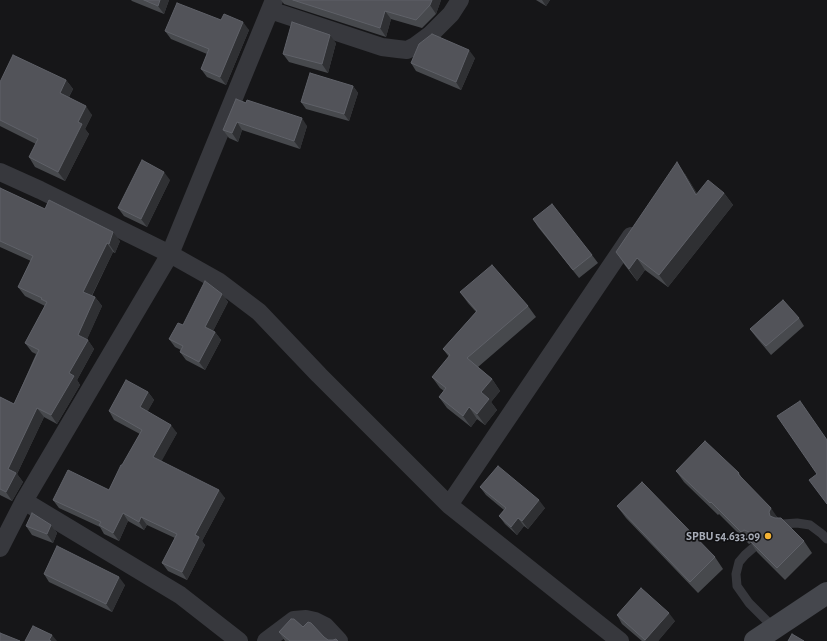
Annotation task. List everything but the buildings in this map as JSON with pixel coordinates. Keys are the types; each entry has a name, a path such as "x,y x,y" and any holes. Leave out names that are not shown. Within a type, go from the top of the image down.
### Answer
{"main road":[{"path":"755,641 827,593"}],"street":[{"path":"0,548 24,501 170,254 272,5 382,46 398,50 408,50 430,35 451,14 460,0"},
{"path":"0,172 170,254 218,281 259,312 319,375 449,505 620,641"},
{"path":"449,505 640,222"},
{"path":"24,501 180,595 239,641"},
{"path":"266,641 294,620 306,619 325,626 339,641"}],"lane":[{"path":"783,524 797,523 810,525 827,539"},
{"path":"753,548 739,562 736,574 737,586 749,602 774,628"}],"place":[{"name":"SPBU 54.633.09","path":"768,536"}]}
